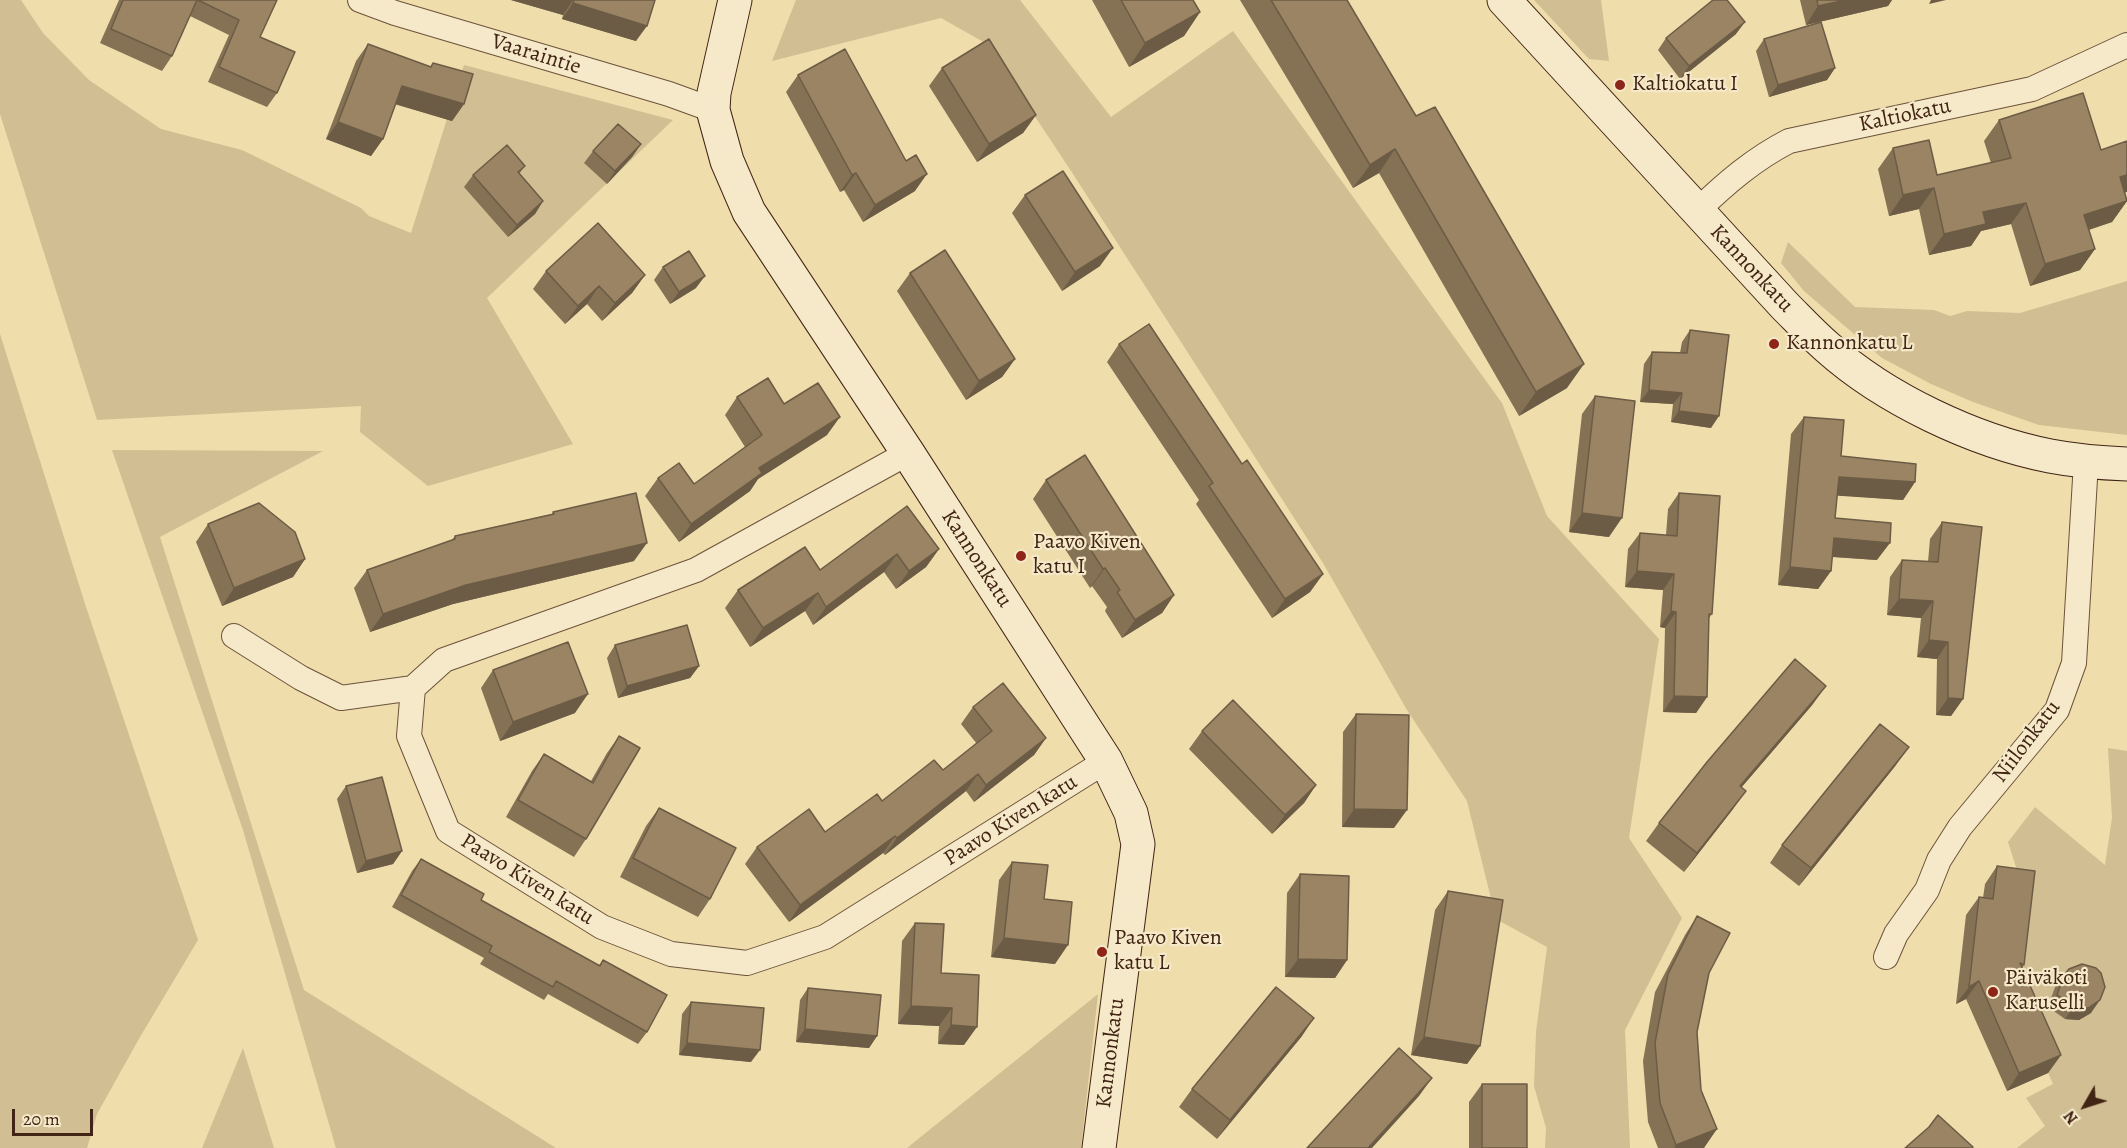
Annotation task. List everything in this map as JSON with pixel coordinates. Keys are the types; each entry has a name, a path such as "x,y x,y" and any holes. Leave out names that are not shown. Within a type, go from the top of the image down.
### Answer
{"street":[{"name":"Vaaraintie","path":"360,0 669,94 713,110"},
{"name":"Kannonkatu","path":"735,0 714,93 713,110 727,161 749,212 908,453 1106,761 1131,813 1138,844 1099,1148"},
{"name":"Kannonkatu","path":"1504,0 1785,306 1828,348 1879,385 1930,414 1987,439 2048,456 2086,462 2127,464"},
{"name":"Kaltiokatu","path":"1697,211 1728,181 1764,153 1789,141 2032,89 2127,45"},
{"path":"234,636 301,678 341,698 413,688 444,660 696,570 908,453"},
{"name":"Niilonkatu","path":"1886,957 1896,934 1927,890 1939,860 1960,827 2057,710 2074,663 2086,462"},
{"name":"Paavo Kiven katu","path":"413,688 409,736 448,831 602,927 671,954 747,963 825,937 1106,761"}],"shaded area":[{"path":"0,0 21,0 43,33 89,80 161,129 242,150 361,208 369,216 411,233 464,65 673,120 487,298 573,444 428,486 360,432 361,406 97,420 0,114"},
{"path":"796,0 1020,0 1111,117 1233,31 1502,403 1547,516 1659,639 1629,838 1682,918 1625,1030 1630,1148 1545,1148 1546,1128 1534,1086 1536,1032 1547,947 1496,919 1467,801 1407,710 1323,563 987,44 941,18 772,61"},
{"path":"1534,0 1601,0 1609,61 1589,59"},
{"path":"1788,242 1855,307 1934,310 1950,316 1967,311 2020,313 2127,281 2127,435 2039,425 1973,402 1931,384 1882,358 1804,291 1781,263"},
{"path":"0,334 86,607 198,940 97,1114 87,1148 0,1148"},
{"path":"112,450 323,451 160,537 304,990 556,1148 336,1148 243,830"},
{"path":"2108,748 2127,751 2127,1148 2017,1148 2045,1126 2026,1098 2053,1084 2011,988 2023,889 2008,842 2035,807 2105,865 2112,818"},
{"path":"1098,994 1081,1148 907,1148"},
{"path":"243,1048 274,1148 202,1148"}],"building":[{"path":"123,0 197,0 172,56 111,29"},
{"path":"198,0 277,0 260,37 295,52 277,93 219,67 239,20"},
{"path":"574,0 655,0 647,26 573,3"},
{"path":"1121,0 1193,0 1200,12 1145,43"},
{"path":"1271,0 1347,0 1416,116 1435,107 1584,364 1536,392 1395,149 1370,165"},
{"path":"1713,0 1727,0 1745,22 1689,66 1666,38"},
{"path":"1817,0 1846,0 1818,6"},
{"path":"1821,22 1835,68 1778,85 1764,39"},
{"path":"989,39 1036,115 989,144 942,68"},
{"path":"368,44 431,67 433,63 473,74 464,104 402,86 383,139 338,122"},
{"path":"845,49 906,161 916,155 927,174 875,205 856,173 852,175 798,75"},
{"path":"2083,93 2101,150 2127,141 2127,175 2120,177 2127,201 2084,215 2095,249 2045,264 2026,203 1983,212 1986,224 1944,234 1934,188 1903,195 1893,148 1929,140 1937,175 2011,158 1999,120"},
{"path":"618,124 641,144 615,171 593,151"},
{"path":"507,145 525,166 518,172 543,201 517,225 473,175"},
{"path":"1063,171 1113,248 1075,272 1025,195"},
{"path":"598,223 645,275 615,303 599,286 578,306 546,271"},
{"path":"945,250 1015,359 979,381 910,273"},
{"path":"689,251 705,276 679,292 663,267"},
{"path":"1149,324 1242,464 1247,460 1323,574 1285,599 1209,486 1213,483 1119,344"},
{"path":"1690,330 1729,335 1719,416 1679,411 1682,393 1649,390 1652,352 1687,353"},
{"path":"768,378 784,404 818,383 840,417 759,468 762,473 691,524 658,478 679,463 694,484 762,435 737,397"},
{"path":"1595,396 1635,401 1622,518 1582,513"},
{"path":"1804,417 1844,420 1841,456 1916,464 1915,482 1839,477 1835,518 1891,523 1890,543 1834,538 1831,571 1790,567"},
{"path":"1085,455 1174,595 1135,620 1117,592 1120,590 1105,568 1103,569 1046,480"},
{"path":"636,493 647,543 466,585 383,614 367,570 455,539 455,536"},
{"path":"1679,493 1720,496 1712,614 1709,614 1707,697 1674,696 1676,612 1671,611 1674,574 1637,571 1640,533 1677,536"},
{"path":"259,503 295,532 305,559 234,588 208,524"},
{"path":"907,506 939,549 909,571 897,554 826,607 818,593 763,628 738,590 805,547 820,570"},
{"path":"1942,522 1982,527 1963,699 1948,698 1948,642 1929,640 1933,601 1899,599 1902,560 1938,562"},
{"path":"687,625 699,666 627,686 615,645"},
{"path":"568,642 588,694 513,722 493,670"},
{"path":"1795,659 1826,686 1740,786 1746,791 1697,853 1659,823 1707,762"},
{"path":"1003,683 1046,738 986,785 978,774 897,838 895,836 800,905 757,847 809,809 825,832 877,794 882,801 934,760 943,770 992,731 973,707"},
{"path":"1233,700 1316,785 1285,815 1202,731"},
{"path":"1356,714 1409,715 1407,810 1354,809"},
{"path":"1880,724 1909,747 1811,868 1782,845"},
{"path":"619,736 640,748 586,839 518,800 544,754 593,783"},
{"path":"382,777 402,851 366,861 346,786"},
{"path":"659,808 736,848 710,899 633,858"},
{"path":"421,859 484,894 481,900 600,966 603,960 667,995 647,1032 556,981 553,987 489,952 492,946 401,895"},
{"path":"1012,862 1048,865 1044,899 1072,902 1068,945 1004,938"},
{"name":"Päiväkoti Karuselli","path":"1997,866 2035,871 2024,965 2020,963 2061,1055 2019,1073 1979,981 1969,987 1979,897 1993,899"},
{"path":"1300,874 1349,876 1347,960 1298,959"},
{"path":"1448,891 1503,900 1480,1046 1424,1037"},
{"path":"1697,916 1730,933 1709,973 1697,1032 1701,1090 1717,1129 1676,1145 1660,1103 1655,1043 1668,974"},
{"path":"915,923 944,924 941,973 979,975 977,1027 951,1025 952,1008 911,1006"},
{"path":"2082,964 2096,968 2101,973 2105,987 2100,1000 2088,1008 2074,1006 2057,995 2064,975 2069,969"},
{"path":"1276,987 1314,1018 1230,1120 1192,1089"},
{"path":"808,988 881,995 877,1036 805,1029"},
{"path":"691,1002 764,1008 760,1050 687,1043"},
{"path":"1399,1048 1432,1078 1368,1148 1307,1148"},
{"path":"1482,1084 1527,1084 1527,1148 1482,1148"},
{"path":"1938,1115 1973,1147 1905,1148 1929,1127"}],"place":[{"name":"Kaltiokatu I","path":"1620,85"},
{"name":"Kannonkatu L","path":"1774,344"},
{"name":"Paavo Kiven katu I","path":"1021,556"},
{"name":"Paavo Kiven katu L","path":"1102,952"},
{"name":"Päiväkoti Karuselli","path":"1993,992"}]}
